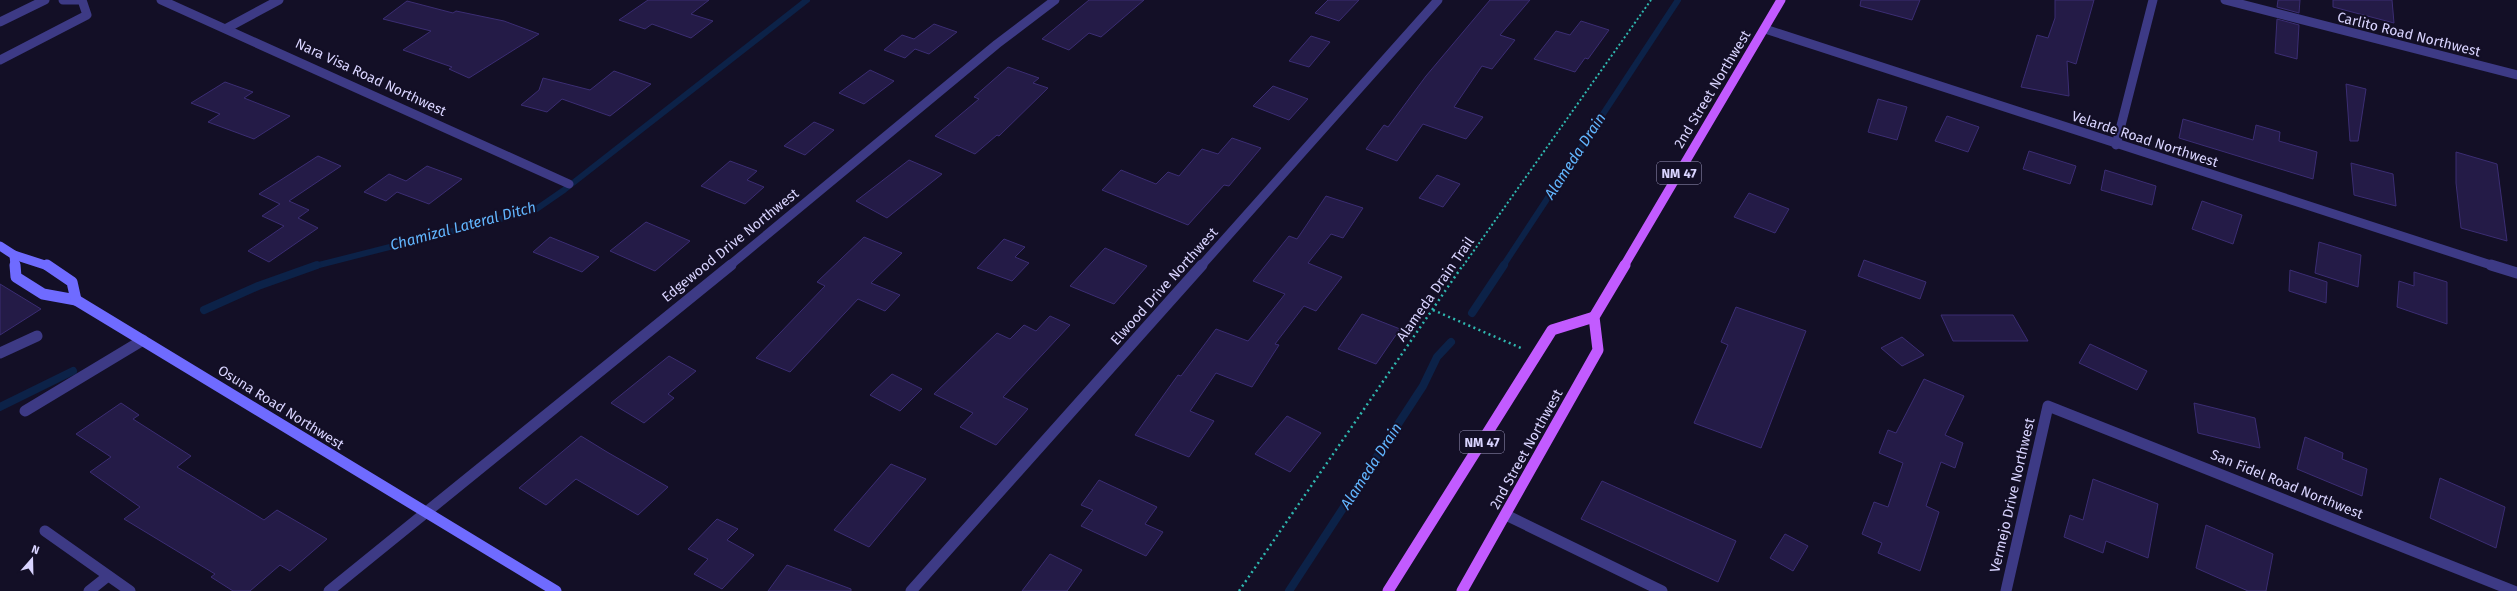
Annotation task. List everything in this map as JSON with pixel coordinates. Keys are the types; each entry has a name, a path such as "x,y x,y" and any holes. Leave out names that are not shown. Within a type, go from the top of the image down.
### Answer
{"main road":[{"name":"2nd Street Northwest","path":"1462,591 1598,350 1594,317 1765,29 1780,0"},
{"path":"0,246 14,255 46,264 72,282 76,300 43,294 16,277 14,255"},
{"name":"Osuna Road Northwest","path":"76,300 423,512 556,591"},
{"name":"NM 47","path":"1388,591 1552,330 1594,317"}],"street":[{"path":"0,22 45,0"},
{"path":"0,60 87,15 83,0 63,0"},
{"name":"Nara Visa Road Northwest","path":"161,0 227,28 569,184"},
{"path":"227,28 278,0"},
{"name":"Edgewood Drive Northwest","path":"329,591 423,512 874,148 997,44 1055,0"},
{"name":"Elwood Drive Northwest","path":"911,591 1438,0"},
{"path":"2116,145 2153,0"},
{"name":"Carlito Road Northwest","path":"2225,0 2517,75"},
{"name":"Velarde Road Northwest","path":"1765,29 2116,145 2517,273"},
{"path":"0,353 37,336"},
{"path":"25,411 143,340"},
{"name":"Vermejo Drive Northwest","path":"2006,591 2048,406"},
{"name":"San Fidel Road Northwest","path":"2048,406 2514,591"},
{"path":"1506,515 1662,591"},
{"path":"45,531 130,591"},
{"path":"88,591 108,576"}],"path":[{"name":"Alameda Drain Trail","path":"1238,591 1651,0"},
{"path":"1433,310 1537,354"}],"building":[{"path":"648,0 709,0 691,14 713,21 691,38 652,24 645,29 619,20"},
{"path":"1089,0 1144,0 1101,37 1089,33 1069,50 1042,39"},
{"path":"1328,0 1359,0 1339,21 1315,13"},
{"path":"1490,0 1530,0 1500,35 1515,40 1492,69 1482,66 1454,107 1483,117 1466,139 1423,124 1397,161 1366,149 1384,125 1388,127 1426,76"},
{"path":"1861,0 1920,0 1912,20 1860,6"},
{"path":"2055,0 2094,0 2076,64 2067,61 2069,96 2021,87 2037,35 2048,38 2055,18"},
{"path":"2278,0 2300,0 2299,13 2277,7"},
{"path":"2333,0 2392,0 2394,23 2333,7"},
{"path":"407,1 453,13 456,11 504,21 539,34 469,78 449,69 452,67 403,50 431,31 383,19"},
{"path":"2277,19 2299,25 2297,59 2275,53"},
{"path":"1581,21 1609,30 1588,59 1585,58 1575,72 1534,59 1556,31 1570,35"},
{"path":"934,24 957,32 929,54 915,49 905,58 884,50 902,35 914,39"},
{"path":"1311,36 1330,42 1309,67 1289,61"},
{"path":"1008,67 1039,78 1033,83 1048,88 999,136 997,135 975,154 935,136 979,99 974,97"},
{"path":"870,70 894,81 864,104 839,93"},
{"path":"614,71 651,84 610,116 562,99 547,112 521,105 539,90 543,78 590,90"},
{"path":"225,82 253,92 244,98 290,116 254,139 208,122 220,114 191,103"},
{"path":"2346,84 2366,89 2358,141 2350,141"},
{"path":"1273,86 1308,99 1289,120 1253,106"},
{"path":"1878,99 1907,107 1897,140 1868,132"},
{"path":"1947,116 1979,127 1968,152 1935,141"},
{"path":"2183,119 2253,140 2256,125 2280,132 2279,141 2317,152 2313,179 2179,138"},
{"path":"814,122 834,130 805,155 784,146"},
{"path":"1232,138 1261,148 1229,186 1224,185 1188,225 1102,190 1121,170 1156,184 1168,172 1179,176 1202,149 1218,154"},
{"path":"2029,151 2076,166 2070,184 2023,169"},
{"path":"2456,152 2497,164 2507,241 2461,228 2456,183"},
{"path":"318,156 341,166 289,201 309,210 298,218 318,228 269,262 248,251 284,226 262,216 280,204 259,194"},
{"path":"909,160 942,174 887,218 856,201"},
{"path":"730,161 757,171 747,180 764,187 745,204 701,186"},
{"path":"2351,163 2393,174 2396,206 2354,195"},
{"path":"427,166 462,179 429,204 397,192 386,201 364,192 389,174 406,181"},
{"path":"2105,170 2156,186 2152,205 2101,190"},
{"path":"1437,175 1460,184 1443,207 1419,198"},
{"path":"1749,193 1789,209 1775,233 1734,217"},
{"path":"1326,196 1363,208 1343,238 1331,234 1308,263 1342,277 1316,311 1304,306 1275,344 1279,345 1252,387 1216,373 1190,411 1214,421 1189,457 1135,435 1178,375 1181,376 1216,329 1248,341 1253,335 1285,294 1253,281 1289,236 1297,239"},
{"path":"2202,201 2242,215 2233,244 2192,229"},
{"path":"646,222 690,241 655,271 610,251"},
{"path":"550,237 599,257 582,272 533,252"},
{"path":"864,237 902,253 871,283 900,295 885,311 858,299 790,372 756,358 825,286 817,282"},
{"path":"1004,239 1025,247 1015,257 1029,263 1012,281 977,268"},
{"path":"2319,242 2361,255 2358,287 2315,273"},
{"path":"1105,248 1147,266 1114,304 1070,286"},
{"path":"1864,260 1926,282 1920,299 1858,276"},
{"path":"2290,270 2327,282 2326,303 2289,291"},
{"path":"2414,272 2447,282 2447,324 2397,307 2399,281 2414,286"},
{"path":"0,284 41,309 0,335"},
{"path":"1736,307 1806,331 1761,448 1694,423 1728,345 1721,342"},
{"path":"1362,314 1400,329 1376,364 1338,349"},
{"path":"1941,315 2013,315 2028,341 1953,341"},
{"path":"1050,316 1070,325 1003,397 1028,409 996,445 960,427 973,413 934,394 997,333 1010,339 1024,325 1036,331"},
{"path":"1902,337 1924,355 1902,366 1881,348"},
{"path":"2090,344 2147,371 2137,390 2079,363"},
{"path":"669,356 696,371 668,394 674,398 644,423 611,403"},
{"path":"892,374 922,389 900,411 870,395"},
{"path":"1924,379 1964,396 1945,435 1963,443 1955,468 1941,462 1926,506 1939,512 1920,571 1878,553 1882,543 1862,534 1874,502 1888,507 1903,463 1879,453 1888,430 1896,433"},
{"path":"121,403 139,415 133,419 191,456 177,467 264,520 277,510 327,539 290,571 280,565 250,591 233,591 211,577 215,574 124,519 140,507 90,472 111,457 76,434"},
{"path":"2194,403 2255,418 2260,448 2198,433"},
{"path":"1287,416 1321,433 1290,472 1255,454"},
{"path":"581,436 668,487 638,515 576,479 546,505 519,488"},
{"path":"2305,437 2343,453 2342,459 2367,469 2362,496 2297,469"},
{"path":"891,464 926,479 869,547 834,530"},
{"path":"2440,478 2505,507 2496,548 2430,518"},
{"path":"2093,479 2158,504 2148,558 2106,541 2103,553 2064,537 2070,515 2083,520"},
{"path":"1099,480 1157,507 1145,524 1163,532 1146,556 1081,526 1093,510 1081,505"},
{"path":"1602,481 1736,541 1718,582 1581,519"},
{"path":"717,519 738,529 727,540 754,555 722,589 694,574 708,559 688,549"},
{"path":"2206,525 2273,554 2266,591 2248,591 2196,568"},
{"path":"1785,534 1808,546 1793,571 1770,558"},
{"path":"1050,554 1082,570 1067,591 1022,591"},
{"path":"787,565 851,589 851,591 768,591"}],"waterway":[{"name":"Chamizal Lateral Ditch","path":"315,266 535,210 564,190 807,0"},
{"name":"Alameda Drain","path":"1503,266 1678,0"},
{"name":"Chamizal Lateral Ditch","path":"204,310 258,286 317,265"},
{"name":"Alameda Drain","path":"1472,313 1504,265"},
{"name":"Alameda Drain","path":"1289,591 1423,386 1437,357 1451,342"},
{"path":"0,407 73,371"}]}
